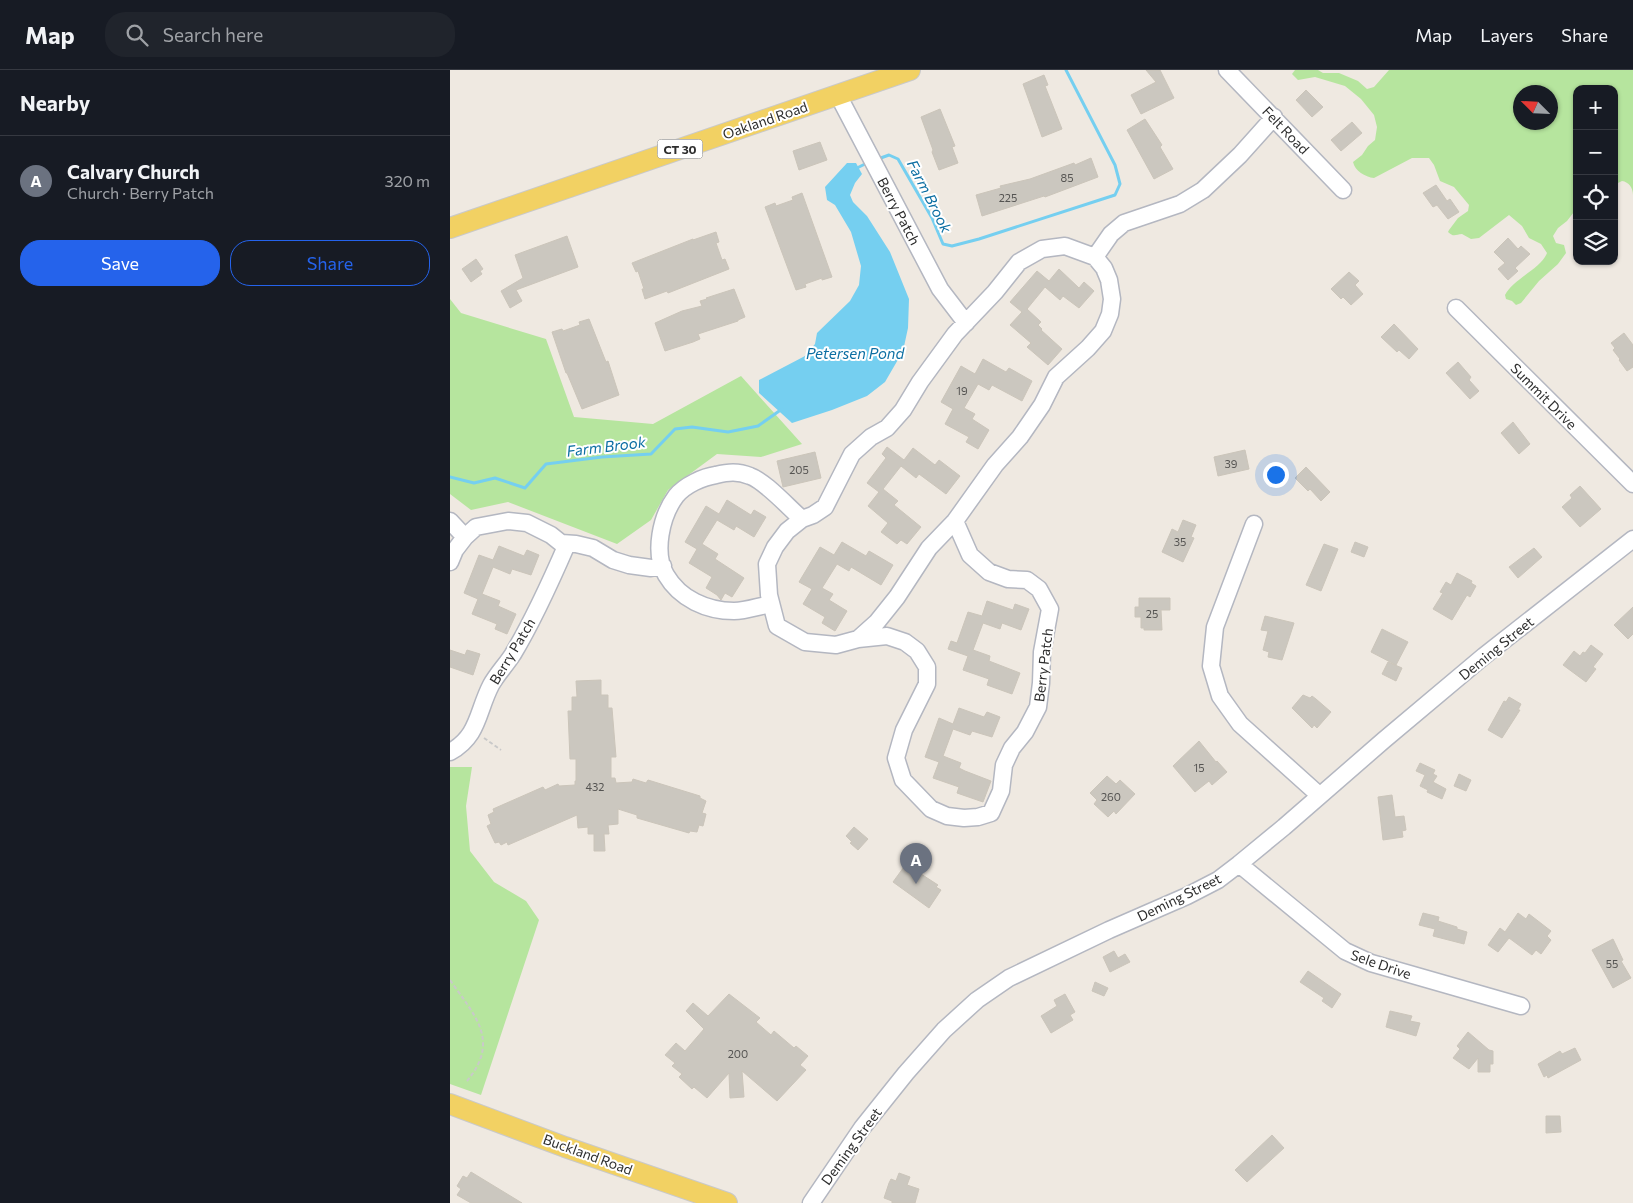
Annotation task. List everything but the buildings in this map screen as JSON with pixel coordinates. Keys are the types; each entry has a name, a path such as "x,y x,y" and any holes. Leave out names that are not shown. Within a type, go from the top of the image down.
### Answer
{"main road":[{"name":"Oakland Road","path":"450,228 910,70"},
{"name":"Buckland Road","path":"450,1104 565,1147 728,1203"}],"street":[{"name":"Felt Road","path":"1227,70 1343,190"},
{"name":"Berry Patch","path":"838,95 940,289 966,323"},
{"path":"1094,257 1111,234 1124,224 1180,204 1203,190 1240,155 1274,117"},
{"name":"Berry Patch","path":"858,639 877,622 897,597 929,548 955,521 994,465 1020,437 1042,405 1056,377 1088,348 1103,331 1110,314 1112,299 1109,280 1104,268 1094,257 1065,246 1042,250 1019,262 995,292 955,334 920,382 903,410 887,428 871,437 852,454 825,508 802,519 788,531 774,547 767,564 769,595 777,626 805,642 836,645 858,639 888,636 905,642 917,651 928,667 927,684 904,730 896,758 903,780 931,809 947,816 978,818 991,813 1001,791 1004,765 1012,748 1025,732 1038,707 1042,683 1042,652 1050,609 1040,589 1027,580 1008,579 988,572 970,555 955,521"},
{"name":"Summit Drive","path":"1456,308 1633,484"},
{"path":"771,604 735,612 715,609 691,601 676,589 665,574 660,555 661,532 667,513 677,495 693,483 708,476 737,472 752,476 802,519"},
{"path":"450,521 465,537"},
{"path":"450,562 455,550 476,527 508,521 528,523 551,535 561,543 593,548 613,560 629,565 651,568 663,566"},
{"path":"1254,524 1215,627 1212,666 1220,696 1240,724 1319,795"},
{"name":"Deming Street","path":"811,1203 862,1128 906,1073 944,1030 977,1000 1010,978 1218,880 1484,656 1633,539"},
{"name":"Berry Patch","path":"450,752 460,746 474,731 492,685 513,654 550,584 567,544"},
{"name":"Sele Drive","path":"1239,864 1345,951 1371,963 1521,1006"}],"path":[{"path":"474,731 501,750"},
{"path":"450,980 475,1014 482,1029 483,1048 479,1064 468,1081"}],"green space":[{"path":"1295,70 1318,70 1323,73 1339,73 1358,81 1367,89 1374,87 1389,70 1633,70 1633,192 1629,184 1622,181 1618,183 1618,85 1573,85 1573,213 1558,228 1553,236 1556,243 1564,245 1566,253 1521,303 1516,305 1506,299 1505,295 1509,289 1544,259 1547,253 1541,244 1529,238 1522,226 1509,215 1479,238 1471,239 1462,234 1450,234 1449,230 1458,218 1468,211 1469,205 1454,187 1440,181 1429,158 1412,158 1374,178 1361,173 1353,162 1375,140 1377,127 1374,115 1361,99 1345,86 1315,77 1298,80 1292,74"},
{"path":"450,299 461,313 546,339 574,417 653,424 741,376 802,444 761,457 717,454 668,490 651,520 617,544 508,502 471,510 450,494"},
{"path":"450,767 472,767 466,806 470,851 494,882 526,901 539,920 481,1095 450,1084"}],"water":[{"name":"Petersen Pond","path":"847,163 856,163 862,174 855,183 850,195 853,202 867,216 890,252 909,299 908,328 903,351 885,382 867,396 792,423 759,393 759,380 805,356 815,344 817,333 850,301 859,285 861,266 851,232 835,205 827,200 825,187"}],"waterway":[{"name":"Farm Brook","path":"878,159 889,155 898,159 932,218 943,244 952,246 1115,195 1120,184 1115,165 1066,70"},
{"name":"Farm Brook","path":"855,169 867,163"},
{"name":"Farm Brook","path":"450,477 474,483 495,478 525,488 546,464 602,457 651,454 675,429 692,427 728,432 758,426 782,409"}],"place":[{"name":"Calvary Church","path":"916,884"}]}
